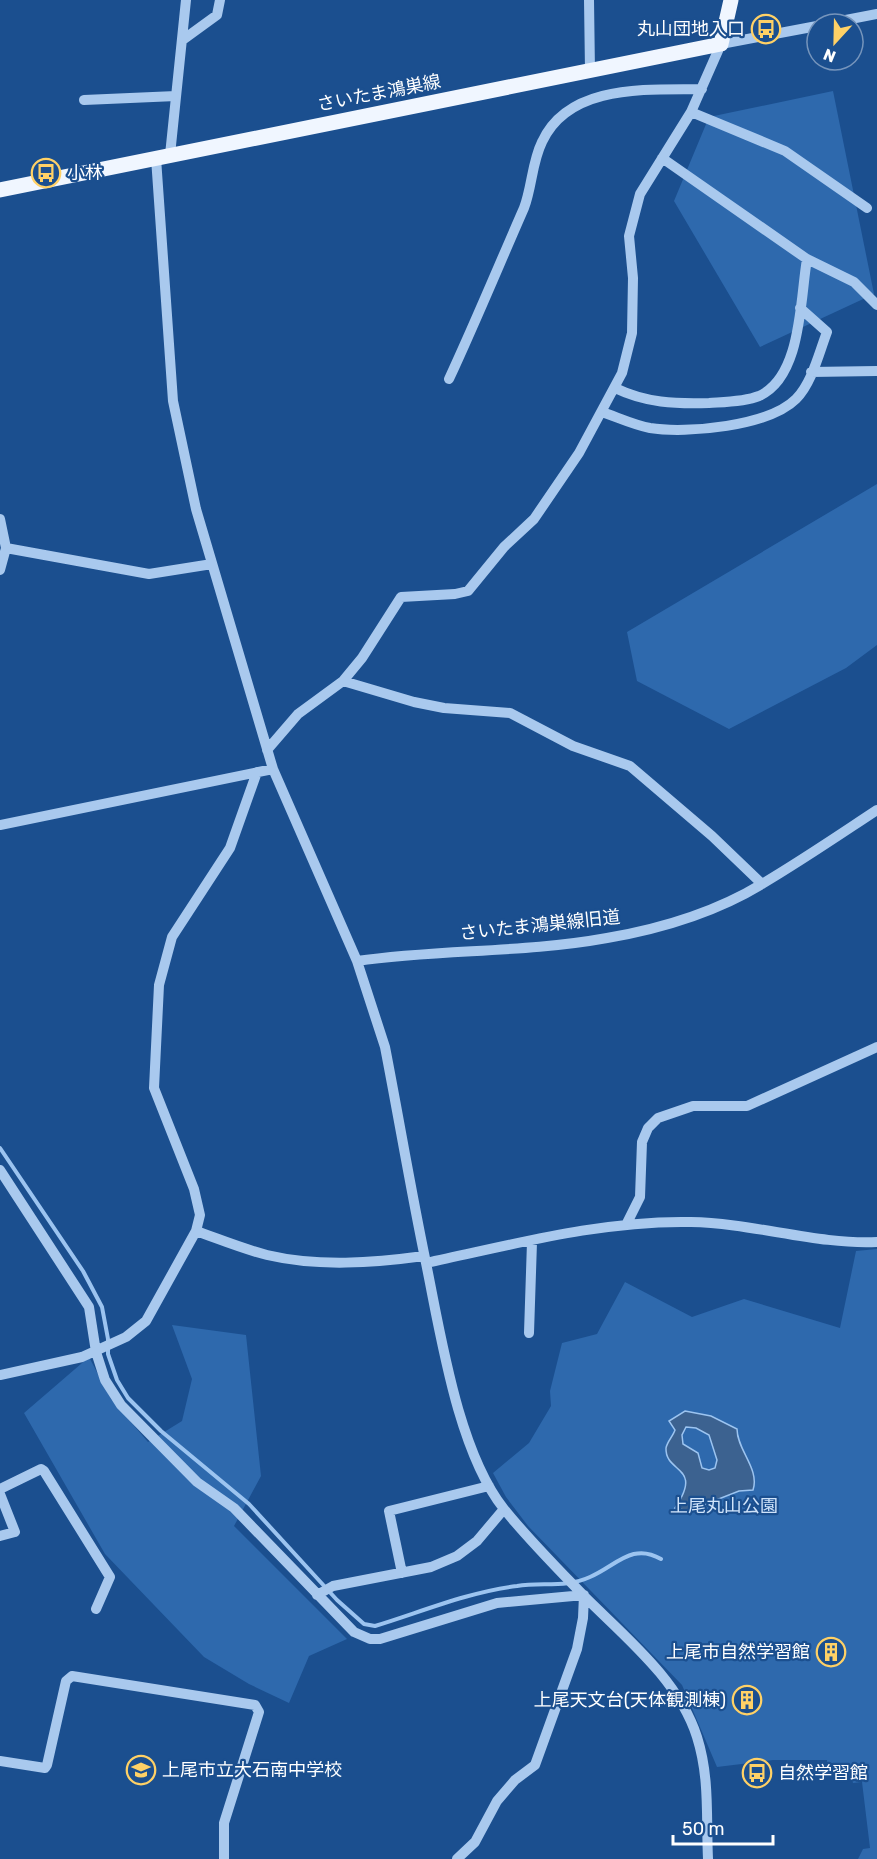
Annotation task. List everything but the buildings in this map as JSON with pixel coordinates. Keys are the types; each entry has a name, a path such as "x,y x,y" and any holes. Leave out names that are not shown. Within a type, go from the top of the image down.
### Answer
{"main road":[{"path":"721,44 731,0"},
{"name":"さいたま鴻巣線","path":"0,190 721,44"}],"street":[{"path":"186,0 184,39 176,96 163,157 177,425 196,509 273,769 357,961 385,1047 446,1362 469,1438 489,1486 504,1509 628,1639 668,1685 686,1714 697,1736 707,1778 708,1859"},
{"path":"184,39 217,15 220,0"},
{"path":"589,0 590,71"},
{"path":"267,750 298,714 343,681 362,658 401,597 455,594 468,591 477,583 504,547 534,519 579,453 622,373 632,333 633,278 629,236 640,195 691,112 721,44 805,28"},
{"path":"449,379 525,205 539,149 553,123 575,107 611,93 702,89"},
{"path":"84,100 176,96"},
{"path":"691,112 785,151 867,208"},
{"path":"662,158 807,259 854,282 877,305"},
{"path":"615,388 632,396 662,403 722,402 756,397 776,385 792,355 807,259"},
{"path":"602,412 656,428 747,423 781,410 796,399 811,372 827,332 800,308"},
{"path":"811,372 877,371"},
{"path":"0,519 6,548 0,570"},
{"path":"6,548 149,574 213,564"},
{"path":"343,681 414,702 444,708 510,713 573,746 630,766 712,836 762,884"},
{"path":"0,825 273,769"},
{"path":"0,1375 96,1352 126,1336 146,1321 196,1231 200,1215 194,1189 154,1088 159,984 172,937 230,848 256,772"},
{"name":"さいたま鴻巣線旧道","path":"357,961 607,938 701,912 762,884 877,810"},
{"path":"626,1225 640,1197 642,1142 648,1128 658,1118 700,1105 747,1106 877,1047"},
{"path":"0,1170 89,1307 96,1352 105,1380 121,1405 196,1482 234,1508 354,1632 370,1639 395,1636 496,1603 584,1595"},
{"path":"196,1231 267,1255 314,1263 425,1259 626,1225 691,1222 737,1225 831,1239 877,1242"},
{"path":"529,1333 532,1242"},
{"path":"0,1489 41,1469 44,1471 110,1577 96,1609"},
{"path":"402,1573 389,1511 489,1486"},
{"path":"0,1494 15,1532 0,1536"},
{"path":"317,1595 333,1586 431,1567 457,1556 477,1541 504,1509"},
{"path":"457,1859 475,1842 497,1801 514,1780 535,1765 577,1649 583,1618 584,1595"},
{"path":"0,1761 45,1768 66,1681 72,1676 255,1705 259,1712 224,1823 224,1859"}],"green space":[{"path":"833,91 874,294 760,347 674,201 709,117"},
{"path":"877,484 877,645 846,668 729,729 637,681 627,632"},
{"name":"上尾丸山公園","path":"877,1249 877,1859 858,1859 863,1849 870,1848 862,1782 853,1783 849,1775 843,1771 828,1770 827,1760 773,1760 717,1767 682,1685 528,1526 506,1497 493,1473 529,1443 551,1406 550,1391 562,1343 597,1334 625,1282 692,1317 744,1299 840,1328 856,1251"},
{"path":"172,1325 246,1335 261,1476 234,1526 347,1639 309,1656 289,1703 249,1684 204,1657 105,1554 24,1413 89,1357 111,1399 148,1442 182,1421 192,1379"}],"shaded area":[{"path":"685,1411 711,1416 737,1429 740,1444 751,1467 753,1490 739,1491 688,1511 675,1508 686,1484 685,1477 667,1456 666,1448 675,1430 669,1421","holes":["686,1427 696,1428 709,1435 717,1460 715,1468 709,1470 702,1468 698,1453 683,1444 682,1435"]}],"waterway":[{"path":"0,1148 83,1271 102,1307 108,1339 108,1354 117,1380 128,1398 161,1431 249,1504 337,1600 364,1624 375,1626 499,1589 526,1585 563,1584 581,1580 633,1554 651,1554 661,1559"}],"place":[{"name":"丸山団地入口","path":"766,29"},
{"name":"小林","path":"46,173"},
{"name":"上尾市自然学習館","path":"831,1652"},
{"name":"上尾天文台(天体観測棟)","path":"747,1700"},
{"name":"上尾市立大石南中学校","path":"141,1770"},
{"name":"自然学習館","path":"757,1773"}]}
